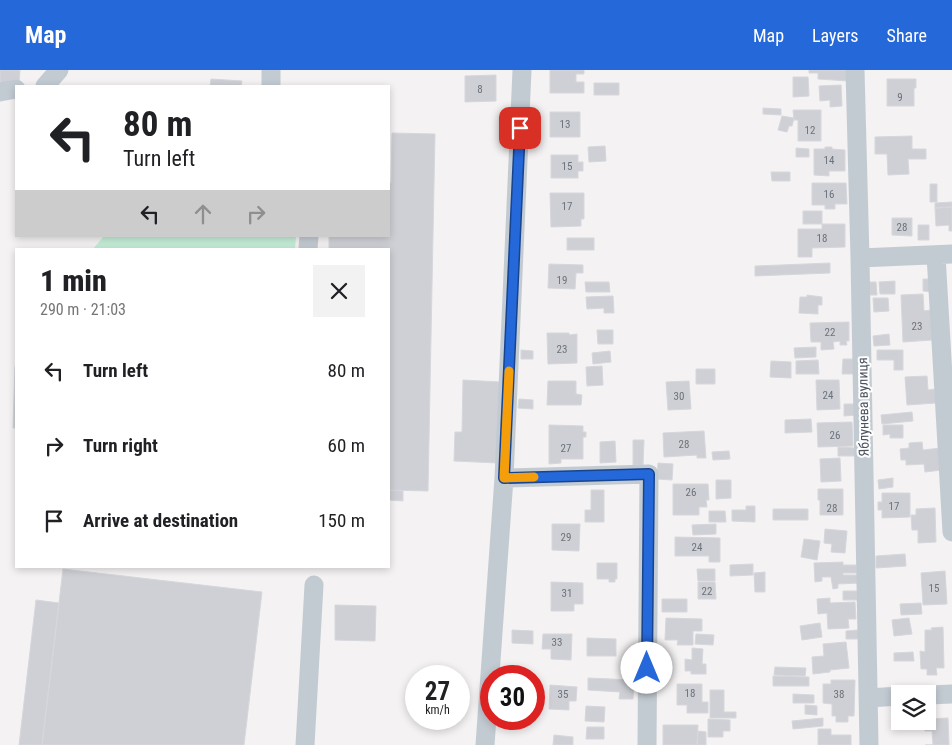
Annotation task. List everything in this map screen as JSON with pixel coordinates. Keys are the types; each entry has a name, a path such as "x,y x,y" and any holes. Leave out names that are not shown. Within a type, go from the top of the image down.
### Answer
{"street":[{"path":"46,85 59,70"},
{"path":"270,85 271,70"},
{"path":"485,745 504,478 522,70"},
{"name":"Яблунева вулиця","path":"855,70 869,745"},
{"path":"0,92 15,89"},
{"path":"860,258 944,254 952,532"},
{"path":"504,478 649,474 647,745"},
{"path":"304,745 314,585"},
{"path":"936,695 952,694"},
{"path":"868,698 891,697"}],"green space":[{"path":"103,237 296,237 295,248 94,248"}],"building":[{"path":"0,70 20,70 19,85 0,86"},
{"path":"550,70 584,70 584,74 576,74 576,82 584,82 584,93 550,93"},
{"path":"809,70 848,70 849,81 818,79 818,73 809,73"},
{"path":"496,75 496,101 465,102 465,76"},
{"path":"793,77 808,77 809,96 793,97"},
{"path":"211,79 242,81 241,85 210,85"},
{"path":"887,79 916,79 914,106 887,106"},
{"path":"594,83 619,83 619,95 594,95"},
{"path":"841,85 842,106 830,107 830,100 820,101 819,86"},
{"path":"763,108 781,109 781,115 763,114"},
{"path":"793,110 821,110 821,141 798,141 798,120 794,120"},
{"path":"550,112 580,112 580,137 550,137"},
{"path":"782,116 794,118 792,126 789,126 787,132 778,130"},
{"path":"392,133 435,134 428,491 390,490 390,248 329,248 329,237 390,237"},
{"path":"912,136 912,149 926,149 926,159 908,159 909,174 888,175 887,154 875,154 875,137"},
{"path":"605,146 606,161 589,162 588,147"},
{"path":"825,147 845,150 845,171 829,171 829,176 814,175 814,149 825,149"},
{"path":"796,148 809,149 809,157 796,157"},
{"path":"551,155 578,155 578,162 583,162 583,171 578,171 578,178 551,178"},
{"path":"771,172 790,172 790,181 772,181"},
{"path":"812,183 846,183 847,204 835,204 835,209 825,209 825,205 812,205"},
{"path":"930,184 937,184 937,202 930,202"},
{"path":"550,193 584,193 584,219 581,219 581,226 551,227"},
{"path":"952,202 952,207 935,208 935,203"},
{"path":"952,207 952,231 949,231 949,225 936,226 935,208"},
{"path":"803,211 822,211 822,224 803,224"},
{"path":"892,218 912,218 912,236 892,235"},
{"path":"822,224 845,224 845,247 812,248 812,257 798,257 798,229 822,229"},
{"path":"918,225 929,225 929,240 918,240"},
{"path":"567,238 594,238 594,250 567,250"},
{"path":"830,263 830,273 755,276 755,266"},
{"path":"549,264 583,265 583,273 576,273 575,289 548,288"},
{"path":"923,279 931,279 931,292 923,291"},
{"path":"895,281 895,294 880,294 879,282"},
{"path":"585,282 609,282 610,292 586,292"},
{"path":"869,282 876,282 877,295 870,295"},
{"path":"923,294 924,311 931,310 932,340 903,342 901,295"},
{"path":"807,295 822,297 822,305 818,305 818,314 799,313 800,297 807,297"},
{"path":"613,296 614,313 604,313 604,308 587,309 586,297"},
{"path":"873,298 888,298 889,311 874,312"},
{"path":"849,322 849,341 846,341 847,345 840,345 840,341 833,342 834,349 821,350 821,342 811,342 810,323"},
{"path":"597,330 613,330 613,344 598,344"},
{"path":"547,333 577,334 577,363 548,364"},
{"path":"889,334 890,345 874,346 873,336"},
{"path":"816,347 816,357 795,358 794,348"},
{"path":"521,350 533,351 533,359 521,359"},
{"path":"877,350 903,350 903,370 894,370 894,360 877,360"},
{"path":"610,351 611,362 593,364 592,353"},
{"path":"843,359 856,359 855,374 842,374"},
{"path":"818,360 819,374 796,374 796,361"},
{"path":"771,361 791,362 791,378 770,377"},
{"path":"15,366 15,428 13,428"},
{"path":"602,366 603,385 587,386 586,367"},
{"path":"696,369 715,369 715,384 696,384"},
{"path":"927,376 928,390 935,389 936,403 907,405 905,377"},
{"path":"463,380 500,382 498,463 454,461 455,432 462,432"},
{"path":"816,380 839,380 840,409 817,410"},
{"path":"548,381 576,381 576,394 582,395 581,405 547,405"},
{"path":"689,381 691,409 668,410 666,382"},
{"path":"519,399 533,400 533,409 518,408"},
{"path":"844,404 857,404 857,415 844,416"},
{"path":"912,412 913,421 882,424 881,415"},
{"path":"811,419 812,432 785,433 785,420"},
{"path":"852,422 853,446 818,447 817,423"},
{"path":"549,425 583,426 583,432 586,432 586,437 583,437 583,459 561,459 561,463 549,464"},
{"path":"883,425 903,425 903,438 890,438 890,434 883,435"},
{"path":"704,431 706,458 697,458 697,455 664,457 663,433"},
{"path":"633,440 644,440 643,465 633,465"},
{"path":"615,441 616,462 600,463 600,442"},
{"path":"922,442 923,450 941,448 942,470 925,472 924,464 906,465 906,460 901,460 900,449 909,448 909,443"},
{"path":"838,447 856,448 856,456 838,456"},
{"path":"729,451 730,459 713,460 712,452"},
{"path":"840,458 841,481 821,482 820,459"},
{"path":"658,463 673,464 672,480 657,479"},
{"path":"893,478 893,487 879,489 878,480"},
{"path":"716,480 731,480 731,498 716,499"},
{"path":"673,484 708,484 709,500 706,500 707,507 699,507 699,515 673,515"},
{"path":"818,489 843,489 843,515 820,515"},
{"path":"390,490 403,491 403,501 390,500"},
{"path":"591,490 604,490 604,522 585,522 585,510 591,510"},
{"path":"882,493 910,493 910,517 882,518 882,510 878,510 878,502 882,502"},
{"path":"746,506 755,506 755,522 732,521 732,510 746,510"},
{"path":"935,508 936,542 918,543 918,530 912,530 911,515 916,515 916,509"},
{"path":"773,509 808,509 808,520 773,520"},
{"path":"709,511 725,511 726,522 709,522"},
{"path":"552,524 580,524 579,551 552,550"},
{"path":"716,524 716,534 693,535 692,525"},
{"path":"825,529 847,531 845,553 831,552 832,544 824,543"},
{"path":"675,537 720,538 720,562 709,562 709,556 675,556"},
{"path":"804,539 820,541 817,560 801,557"},
{"path":"905,554 906,566 876,568 876,556"},
{"path":"843,562 843,565 856,565 857,573 843,573 843,575 860,575 860,583 838,584 838,588 833,589 831,577 822,577 822,581 815,582 814,563"},
{"path":"597,563 617,563 617,579 615,579 615,582 609,582 609,579 597,579"},
{"path":"753,564 753,575 730,576 730,565"},
{"path":"63,569 262,592 244,745 42,745"},
{"path":"697,569 715,569 715,581 698,581"},
{"path":"945,571 947,604 923,605 921,573"},
{"path":"765,572 765,592 755,592 754,573"},
{"path":"551,582 583,583 583,604 574,604 574,611 551,611"},
{"path":"698,582 715,582 716,599 698,599"},
{"path":"843,591 857,591 857,600 843,600"},
{"path":"830,598 830,603 855,602 856,619 848,619 849,628 828,629 827,613 818,614 817,599"},
{"path":"662,599 687,599 687,612 662,612"},
{"path":"36,600 59,603 42,745 19,745"},
{"path":"921,603 922,614 901,615 900,604"},
{"path":"335,605 376,606 375,641 335,640"},
{"path":"666,618 702,619 702,631 693,631 693,645 677,645 678,640 665,640"},
{"path":"909,618 912,634 894,636 892,620"},
{"path":"820,623 822,637 802,640 800,626"},
{"path":"943,627 944,668 936,668 937,675 927,675 927,669 921,669 920,651 925,652 925,630"},
{"path":"512,630 533,631 533,644 512,643"},
{"path":"858,630 859,639 846,639 846,631"},
{"path":"543,634 572,634 571,660 551,659 551,649 542,649"},
{"path":"696,634 714,635 713,645 695,644"},
{"path":"587,638 616,639 616,656 587,656"},
{"path":"846,642 849,668 813,674 812,657 824,656 823,644"},
{"path":"692,648 703,649 702,664 706,664 706,674 691,674 691,671 685,671 685,659 692,660"},
{"path":"913,652 914,661 894,661 894,653"},
{"path":"775,667 806,668 805,676 774,675"},
{"path":"773,676 809,677 809,686 773,686"},
{"path":"588,678 634,680 633,699 619,699 620,692 588,690"},
{"path":"831,680 855,680 854,716 848,716 848,722 836,722 836,716 832,716 832,704 823,703 823,684 831,684"},
{"path":"677,684 702,684 702,702 708,702 708,713 687,713 687,705 677,705"},
{"path":"550,685 577,687 576,701 569,701 569,710 549,709"},
{"path":"710,690 724,690 724,712 736,712 736,718 710,718"},
{"path":"793,694 814,695 814,703 793,703"},
{"path":"805,705 817,706 817,715 805,714"},
{"path":"586,706 605,707 604,722 585,721"},
{"path":"823,718 823,726 793,729 792,721"},
{"path":"948,718 949,745 933,745 932,731 925,731 936,730 936,719"},
{"path":"708,719 730,720 730,731 723,731 723,737 708,737"},
{"path":"663,725 698,725 697,745 663,745"},
{"path":"587,727 604,727 604,739 586,739"},
{"path":"818,729 831,729 831,735 851,735 851,745 818,745"},
{"path":"698,731 706,732 706,745 697,745"},
{"path":"554,735 573,737 573,745 553,745"}],"slow traffic":[{"path":"509,371 504,478 534,477"}],"route":[{"path":"520,128 504,478 649,474 647,668"}]}
